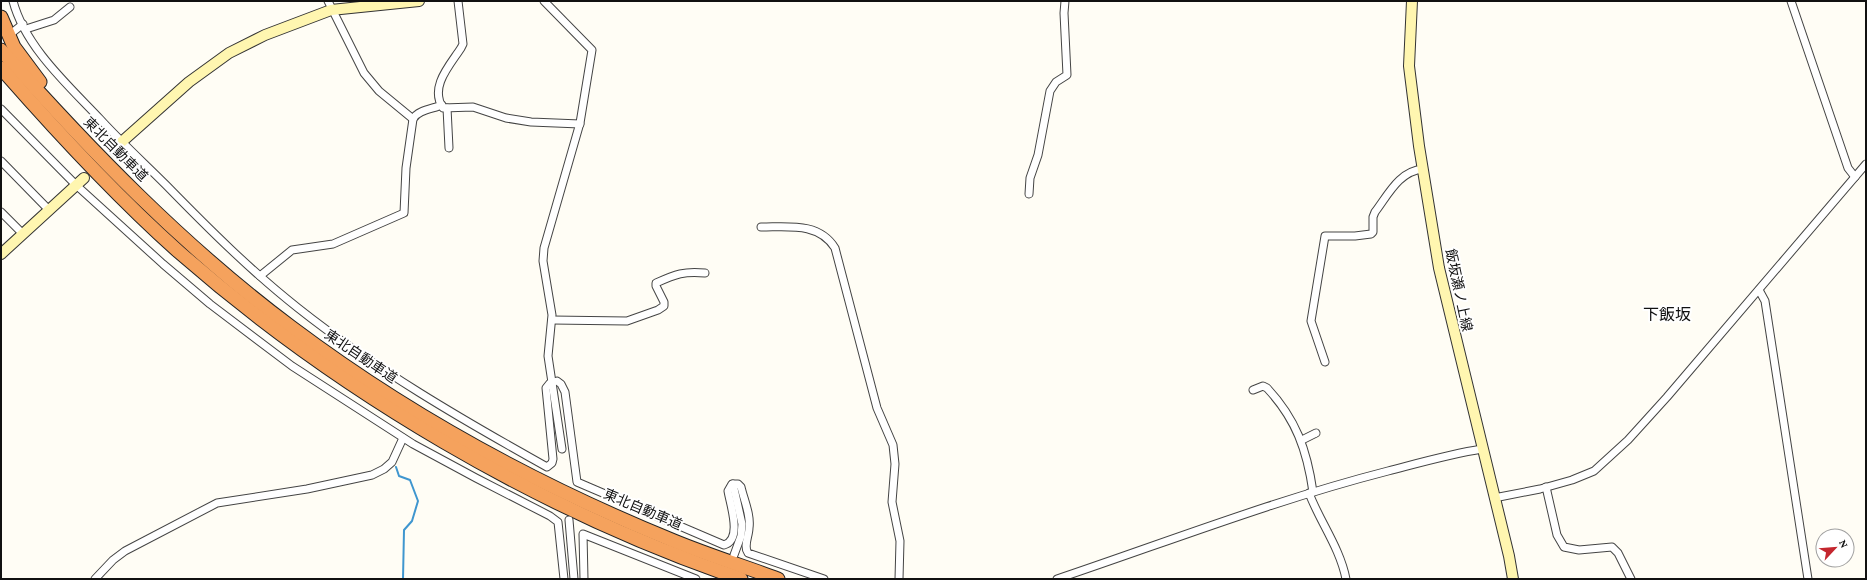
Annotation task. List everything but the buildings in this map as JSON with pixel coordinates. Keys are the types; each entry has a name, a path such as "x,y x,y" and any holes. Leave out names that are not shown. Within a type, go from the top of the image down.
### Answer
{"highway":[{"path":"1,17 14,47 25,63 54,99 131,187"},
{"name":"東北自動車道","path":"1,50 49,104 131,187 190,243 286,323 388,394 490,454 583,501 675,541 778,579"},
{"name":"東北自動車道","path":"1,68 40,112 121,197 179,251 285,337 339,375 429,432 533,490 666,551 741,579"},
{"path":"1,73 40,112"}],"main road":[{"path":"119,144 189,82 230,53 265,35 333,10 419,1"},
{"name":"飯坂瀬ノ上線","path":"1412,1 1409,34 1409,66 1423,169 1439,268 1513,579"},
{"path":"1,254 84,178"}],"street":[{"path":"13,1 25,27 48,63 119,144 260,276 329,331 447,410 547,467 552,463 553,459 546,388 548,384 553,381"},
{"path":"328,1 364,73 379,91 413,119"},
{"path":"449,148 445,107 439,92 440,81 463,44 458,1"},
{"path":"544,1 592,50 580,124 544,248 543,261 551,304 552,320 548,356 553,381 562,449"},
{"path":"1029,194 1030,178 1038,155 1050,91 1056,82 1067,75 1064,1"},
{"path":"1791,1 1848,168 1855,177"},
{"path":"13,32 25,27 54,20 70,7"},
{"path":"260,276 292,250 333,244 404,213 406,168 413,119 421,112 445,107 473,107 506,118 530,122 580,124"},
{"path":"1,109 76,185 163,264 210,304 292,366 403,438 469,475 550,516 558,522 564,579"},
{"path":"1,160 49,210"},
{"path":"1494,498 1572,480 1594,471 1628,440 1667,397 1866,164"},
{"path":"1325,362 1311,322 1326,236 1355,236 1371,234 1373,232 1372,217 1399,179 1417,170 1423,169"},
{"path":"1,212 22,234"},
{"path":"761,227 813,229 828,239 836,248 873,395 881,419 893,446 895,464 892,502 900,541 899,579"},
{"path":"552,320 627,321 658,310 664,306 664,302 656,283 680,272 692,271 705,273"},
{"path":"1759,290 1765,301 1808,579"},
{"path":"553,381 561,384 565,392 576,479 578,483 724,545 730,542 734,529 732,508 728,491 733,484"},
{"path":"1253,390 1263,386 1267,388 1286,410 1302,440 1315,510 1331,537 1346,579"},
{"path":"1302,440 1316,433"},
{"path":"95,579 113,560 125,551 217,503 320,487 372,475 384,469 392,462 403,438"},
{"path":"1058,579 1072,577 1268,505 1455,454 1482,449"},
{"path":"733,484 742,524 741,536 734,555"},
{"path":"733,484 738,484 741,487 749,518 750,528 746,548 748,553 824,579"},
{"path":"1546,487 1557,535 1564,547 1579,550 1612,547 1618,553 1631,579"},
{"path":"569,520 574,579"},
{"path":"584,579 583,534 696,579"}],"waterway":[{"path":"396,467 399,476 410,480 418,501 412,521 404,530 403,579"}],"tunnel":[{"path":"99,164 116,147"}],"district":[{"name":"下飯坂","path":"1667,314"}]}
